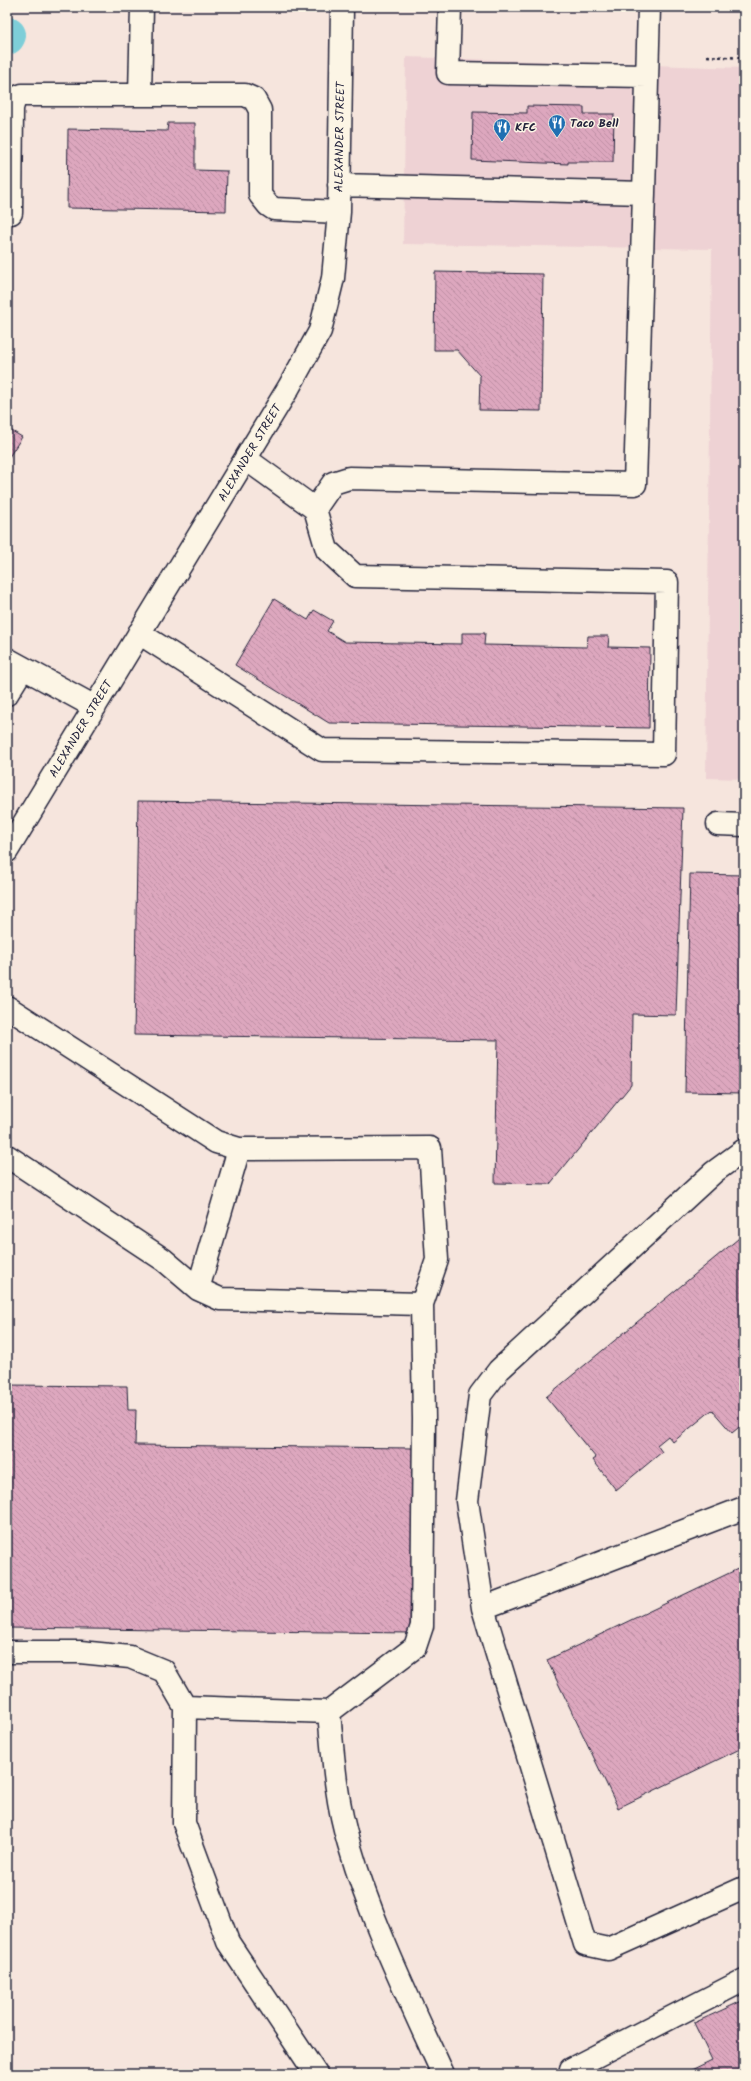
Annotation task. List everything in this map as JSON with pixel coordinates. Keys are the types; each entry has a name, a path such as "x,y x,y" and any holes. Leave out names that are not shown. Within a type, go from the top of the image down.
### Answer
{"street":[{"path":"140,95 142,7"},
{"name":"ALEXANDER STREET","path":"7,850 246,459 320,331 333,278 339,212 342,7"},
{"path":"450,7 448,73 647,76"},
{"path":"315,509 333,483 349,478 635,484 649,7"},
{"path":"11,213 12,108 15,98 22,95 245,95 254,99 260,110 260,195 268,205 274,209 339,212"},
{"path":"339,185 644,193"},
{"path":"139,633 322,750 664,754 667,582 355,576 327,550 315,509 246,459"},
{"path":"7,694 15,664 94,707"},
{"path":"718,824 744,825"},
{"path":"7,1007 216,1142 239,1149 430,1148 437,1260 422,1304 424,1419 422,1626 415,1647 329,1712 185,1707"},
{"path":"198,1289 239,1149"},
{"path":"744,1150 714,1172 505,1364 480,1395 467,1501 483,1608 585,1944 608,1949 744,1888"},
{"path":"7,1156 164,1260 198,1289 220,1299 252,1301 422,1304"},
{"path":"483,1608 744,1508"},
{"path":"7,1652 80,1652 130,1657 164,1671 185,1707 184,1823 228,1942 316,2074"},
{"path":"329,1712 337,1787 348,1843 379,1932 443,2074"},
{"path":"570,2074 571,2069 744,1980"}],"path":[{"path":"707,56 744,58"}],"shaded area":[{"path":"406,57 744,68 744,779 706,778 712,249 403,244"}],"building":[{"path":"527,106 584,107 584,114 614,114 613,162 568,162 568,164 472,160 473,112 527,113"},
{"path":"168,123 195,123 195,170 227,171 226,211 67,208 68,129 167,131"},
{"path":"435,272 543,274 541,411 479,410 480,376 457,350 434,350"},
{"path":"7,428 22,437 7,460"},
{"path":"274,599 308,620 314,610 333,621 327,631 345,642 462,644 462,633 485,633 484,645 587,647 588,636 609,636 608,647 650,648 649,728 329,723 235,665"},
{"path":"138,801 683,808 676,1015 632,1014 631,1085 550,1184 495,1183 498,1040 134,1035"},
{"path":"690,874 744,875 744,1093 685,1092"},
{"path":"744,1234 744,1423 732,1433 712,1410 673,1442 668,1436 657,1445 662,1452 616,1490 593,1460 596,1458 546,1397"},
{"path":"7,1385 127,1386 128,1410 136,1410 135,1445 413,1448 410,1633 7,1628"},
{"path":"744,1566 744,1747 618,1808 547,1660"},
{"path":"744,2000 744,2074 683,2074 712,2060 694,2023"}],"place":[{"name":"Taco Bell","path":"557,138"},
{"name":"KFC","path":"502,142"}]}
